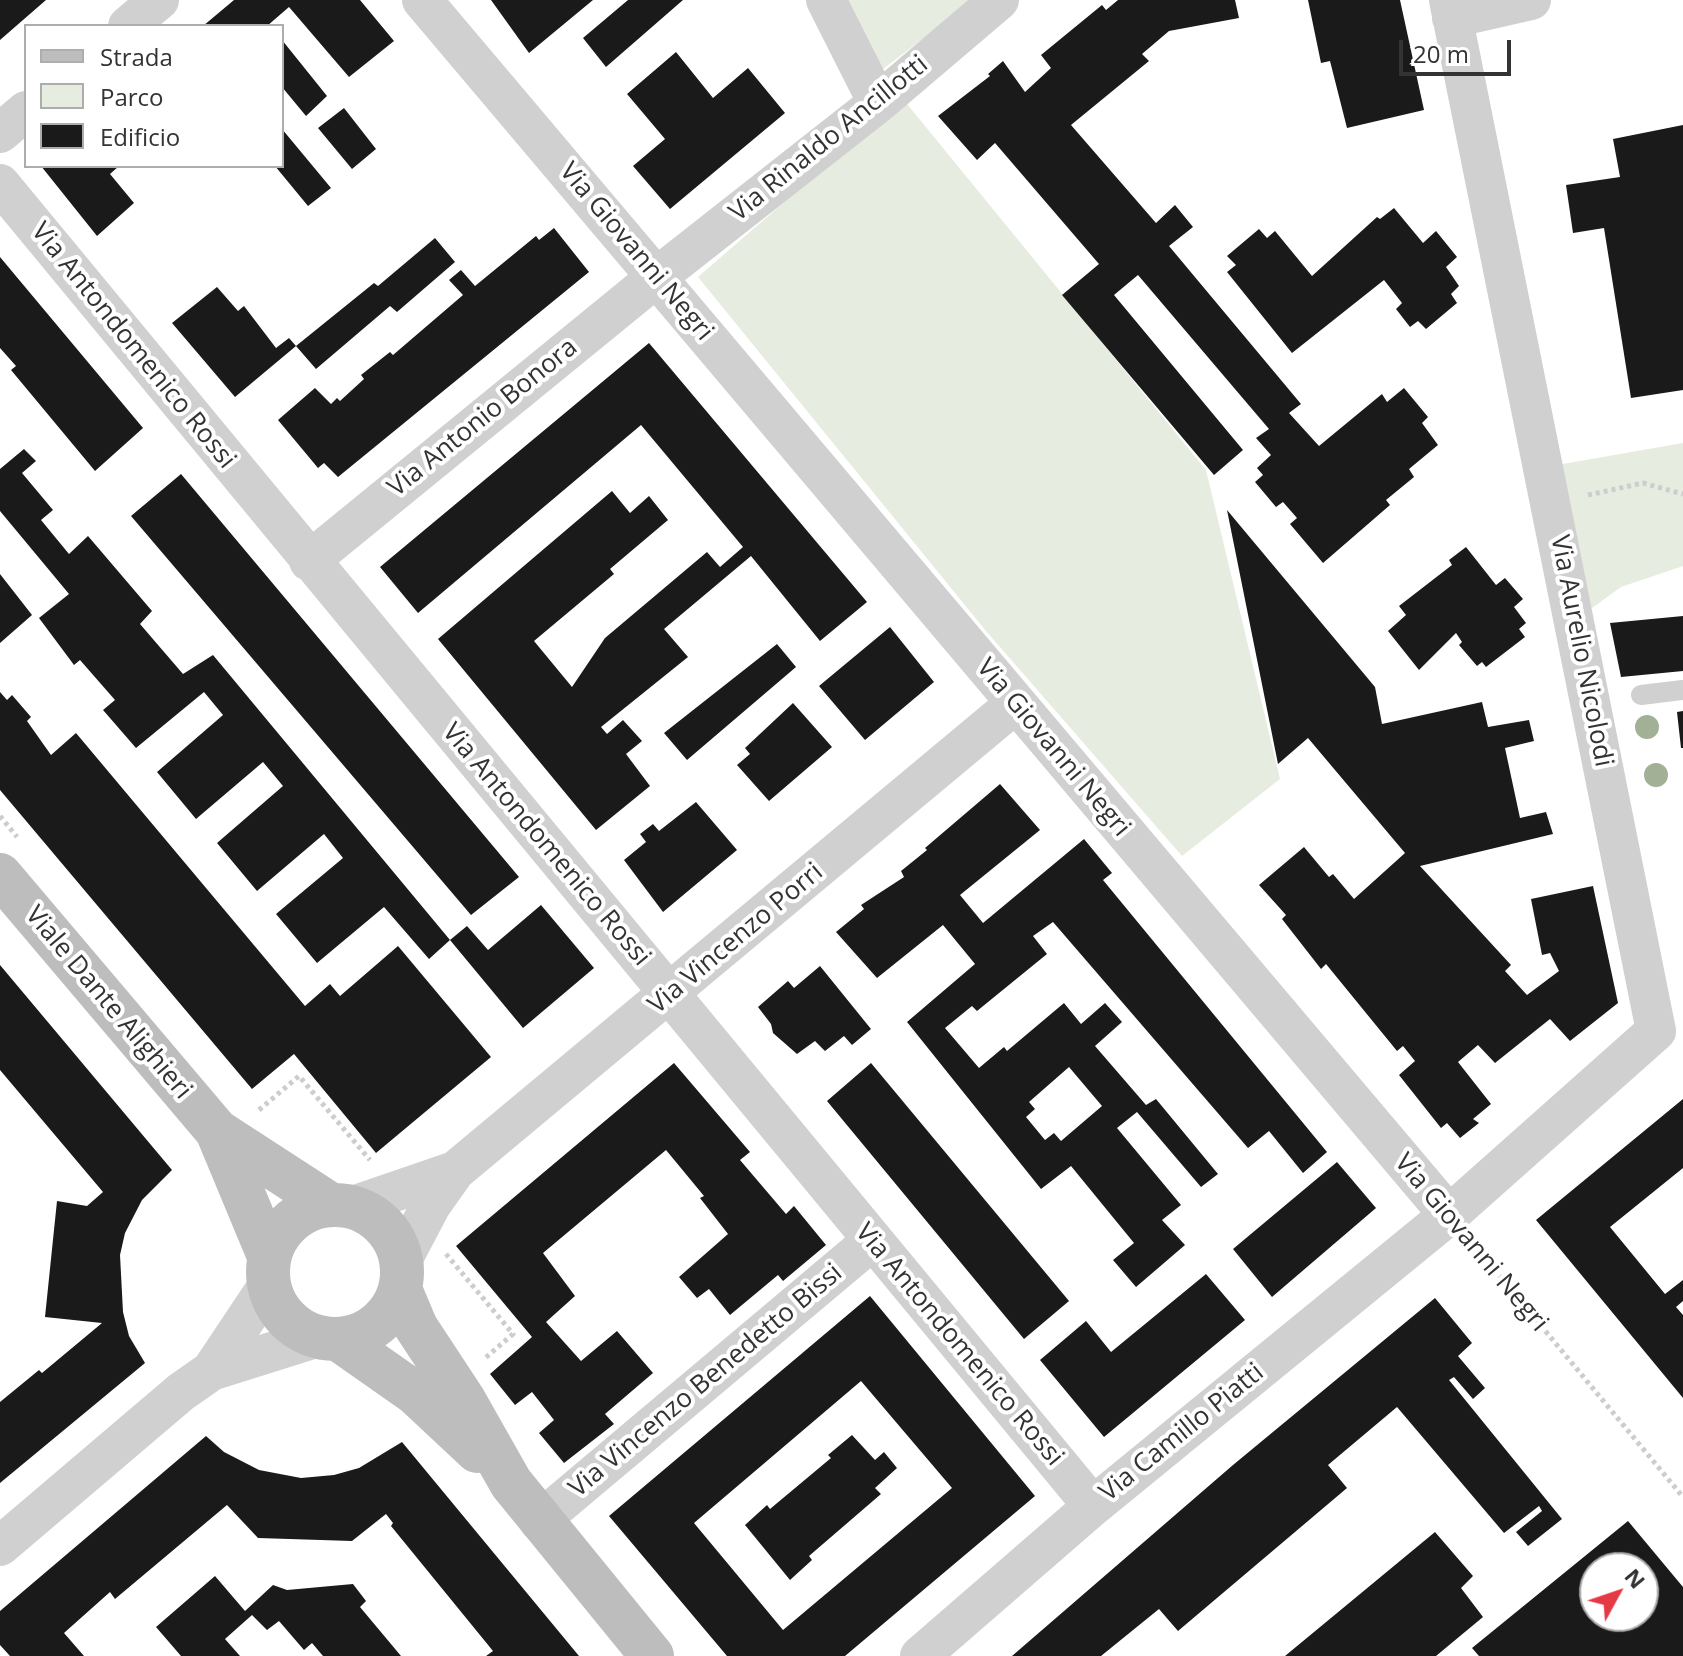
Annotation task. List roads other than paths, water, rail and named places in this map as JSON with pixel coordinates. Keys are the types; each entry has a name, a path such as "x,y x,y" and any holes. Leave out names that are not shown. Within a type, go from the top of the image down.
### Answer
{"main road":[{"name":"Viale Dante Alighieri","path":"10,858 233,1125 341,1206"},
{"name":"Viale Dante Alighieri","path":"233,1125 269,1270"},
{"path":"511,1483 415,1393 328,1338 286,1318 275,1302 269,1270 286,1226 315,1208 341,1206 369,1214 384,1226 395,1243 400,1275 416,1327 464,1400 511,1483 643,1653"},
{"path":"328,1338 355,1336 384,1318 400,1275"}],"street":[{"path":"130,24 159,0"},
{"name":"Via Giovanni Negri","path":"422,0 1449,1215"},
{"path":"826,0 878,103"},
{"name":"Via Rinaldo Ancillotti","path":"658,276 878,103 999,0"},
{"path":"1450,9 1531,0"},
{"name":"Via Aurelio Nicolodi","path":"1449,1215 1656,1031 1537,428 1450,9"},
{"path":"0,133 24,113"},
{"name":"Via Antondomenico Rossi","path":"0,184 1093,1506"},
{"name":"Via Antonio Bonora","path":"309,561 658,276"},
{"name":"Via Vincenzo Porri","path":"400,1275 431,1205 455,1171 1015,704"},
{"name":"Via Vincenzo Porri","path":"341,1206 455,1171"},
{"name":"Via Camillo Piatti","path":"920,1656 1093,1506 1449,1215"},
{"name":"Via Vincenzo Benedetto Bissi","path":"539,1521 873,1240"},
{"path":"211,1371 269,1270"},
{"path":"0,1546 181,1392 211,1371 328,1338"}],"lane":[{"path":"1641,695 1683,690"}]}
